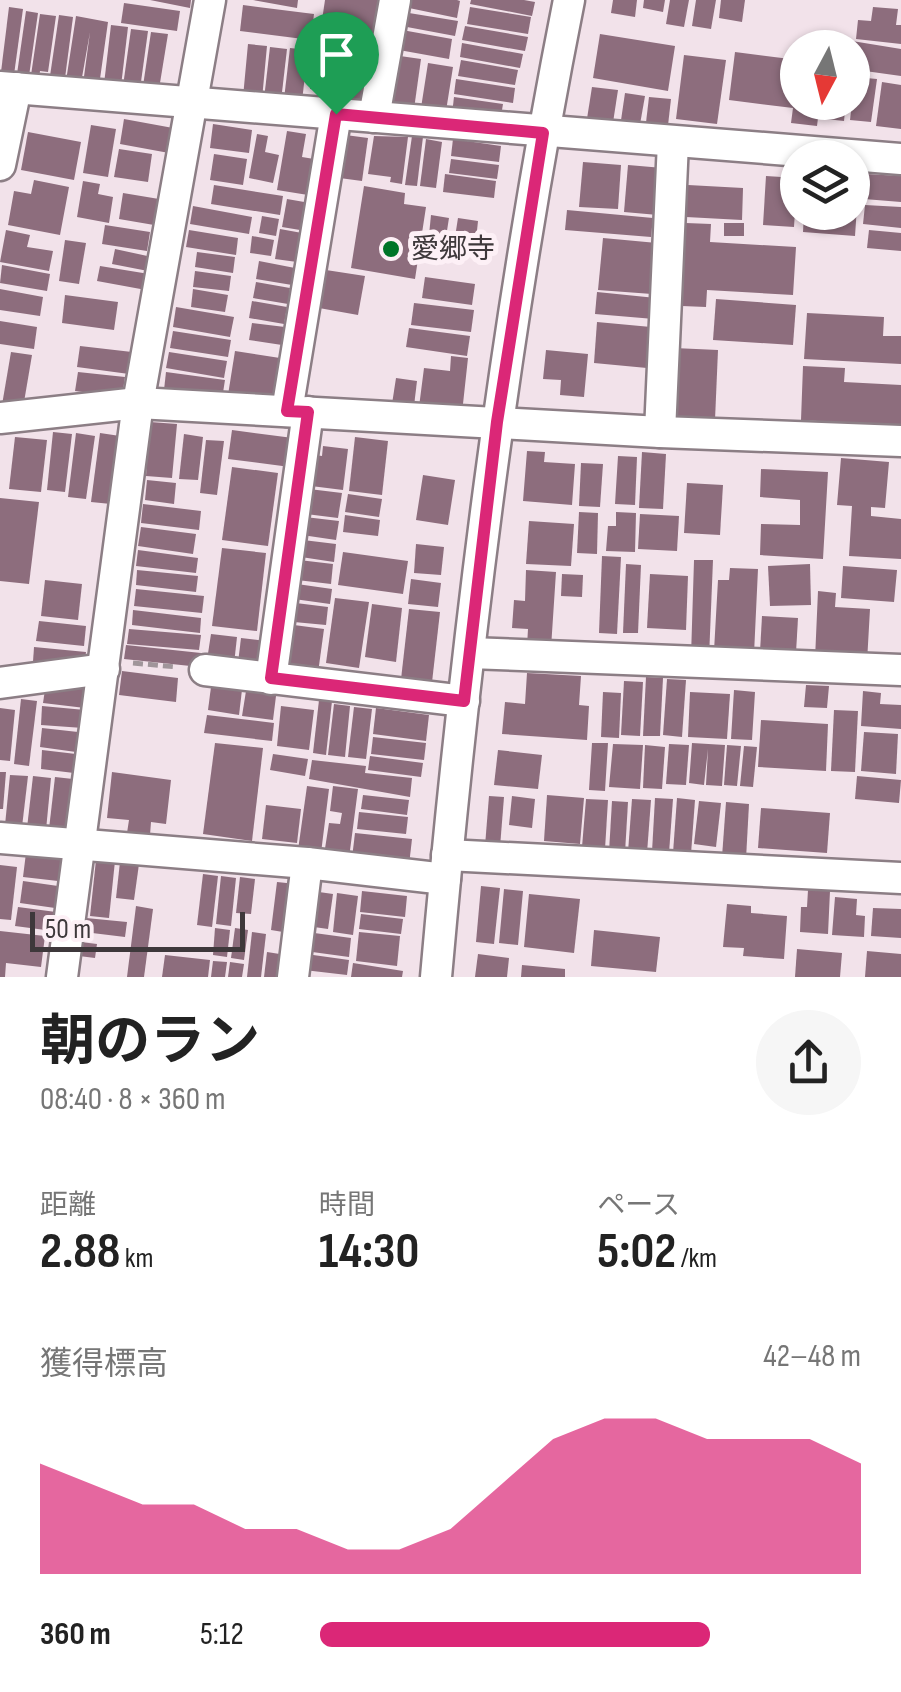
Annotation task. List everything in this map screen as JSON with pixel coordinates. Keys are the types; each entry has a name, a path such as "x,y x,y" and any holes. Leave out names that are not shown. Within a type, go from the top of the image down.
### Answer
{"street":[{"path":"62,977 138,403 210,0"},
{"path":"374,117 395,0"},
{"path":"436,977 497,422 543,133 569,0"},
{"path":"0,165 8,87 901,159"},
{"path":"271,678 298,412 336,114"},
{"path":"660,432 672,142"},
{"path":"0,418 138,403 901,441"},
{"path":"470,653 901,670"},
{"path":"0,684 105,664"},
{"path":"205,670 464,701"},
{"path":"0,838 307,863 901,878"},
{"path":"293,977 307,863"}],"path":[{"path":"105,664 205,670"}],"building":[{"path":"150,0 191,0 190,8"},
{"path":"253,0 298,0 297,8"},
{"path":"325,0 381,0 376,35 321,27"},
{"path":"410,0 460,1 457,18 409,8"},
{"path":"471,0 535,2 532,16 470,4"},
{"path":"613,0 637,0 635,17 611,13"},
{"path":"644,0 665,0 663,12 643,8"},
{"path":"670,0 689,0 684,27 666,24"},
{"path":"696,0 716,0 711,29 692,26"},
{"path":"721,0 745,0 742,22 719,18"},
{"path":"124,3 180,11 177,31 121,23"},
{"path":"243,5 314,14 311,40 240,31"},
{"path":"9,7 23,9 13,82 0,80"},
{"path":"470,7 531,17 528,34 467,24"},
{"path":"873,7 898,9 896,25 901,25 901,44 870,41 870,30 857,30 858,20 871,21"},
{"path":"26,11 38,13 28,83 16,81"},
{"path":"409,13 458,21 455,36 407,27"},
{"path":"40,14 56,16 48,72 40,71 38,83 30,82"},
{"path":"59,15 73,17 65,78 50,76"},
{"path":"76,16 108,22 99,86 83,84 90,32 81,83 66,81"},
{"path":"111,25 128,27 121,86 104,84"},
{"path":"465,26 528,37 525,51 462,40"},
{"path":"131,29 148,31 140,89 123,86"},
{"path":"402,30 452,39 449,59 399,50"},
{"path":"151,32 168,34 159,89 143,86"},
{"path":"600,34 675,46 668,91 593,78"},
{"path":"462,43 523,54 520,68 460,57"},
{"path":"248,44 267,46 262,99 243,97"},
{"path":"870,44 901,49 901,76 870,72"},
{"path":"315,46 343,49 338,92 310,89"},
{"path":"270,47 287,49 281,101 264,99"},
{"path":"290,48 308,50 302,101 284,99"},
{"path":"349,50 372,53 365,103 342,100"},
{"path":"735,52 780,58 780,106 729,100"},
{"path":"684,55 726,60 717,124 676,119"},
{"path":"400,56 421,59 414,109 393,106"},
{"path":"461,60 518,70 515,85 458,76"},
{"path":"428,63 453,67 446,111 421,108"},
{"path":"870,78 877,79 871,122 850,120 870,120"},
{"path":"456,79 515,88 513,103 454,94"},
{"path":"882,82 901,85 901,129 876,126"},
{"path":"592,87 618,90 612,129 586,125"},
{"path":"625,93 645,96 639,130 620,127"},
{"path":"454,97 503,104 500,122 452,114"},
{"path":"649,97 671,99 667,134 645,131"},
{"path":"124,119 173,128 169,153 120,144"},
{"path":"791,120 818,120 817,126 791,123"},
{"path":"213,124 252,130 249,153 210,148"},
{"path":"91,125 116,129 108,177 83,173"},
{"path":"287,131 306,134 302,157 314,159 308,195 277,190"},
{"path":"28,132 81,142 74,180 21,170"},
{"path":"257,134 268,136 265,152 279,155 273,183 249,178"},
{"path":"338,134 368,138 362,181 332,177"},
{"path":"374,136 408,137 402,184 390,182 391,177 368,174"},
{"path":"412,136 423,137 417,186 405,185"},
{"path":"426,139 442,142 436,188 420,186"},
{"path":"453,139 501,146 499,162 451,156"},
{"path":"119,149 152,154 148,182 114,177"},
{"path":"214,154 247,159 243,185 210,180"},
{"path":"451,159 499,165 497,179 449,173"},
{"path":"583,162 621,165 618,209 579,207"},
{"path":"628,165 663,168 658,215 624,212"},
{"path":"445,174 496,181 494,198 443,192"},
{"path":"870,174 901,176 901,202 870,199"},
{"path":"766,176 780,177 780,226 763,225"},
{"path":"34,180 69,187 60,235 8,225 14,191 31,194"},
{"path":"83,181 100,184 98,194 113,197 109,223 77,217"},
{"path":"214,185 283,196 280,215 211,204"},
{"path":"688,185 743,188 742,220 686,217"},
{"path":"364,186 405,193 404,204 426,207 415,279 351,268"},
{"path":"123,193 159,199 154,225 119,219"},
{"path":"287,199 310,203 306,231 282,227"},
{"path":"870,205 901,207 901,228 870,225"},
{"path":"193,206 252,217 249,234 190,224"},
{"path":"567,210 653,218 651,237 565,230"},
{"path":"431,215 449,218 446,237 429,235"},
{"path":"262,216 279,219 276,236 259,233"},
{"path":"458,218 478,221 476,240 455,237"},
{"path":"686,223 711,224 710,242 796,247 793,295 707,290 706,307 682,306"},
{"path":"724,223 744,223 744,236 724,236"},
{"path":"105,225 150,232 147,251 102,244"},
{"path":"280,229 302,233 297,262 275,259"},
{"path":"6,230 30,235 27,247 53,251 49,271 0,262"},
{"path":"189,230 238,238 236,255 186,247"},
{"path":"803,230 855,230 855,236"},
{"path":"869,230 901,233 901,251 867,248"},
{"path":"252,236 274,240 271,256 250,253"},
{"path":"603,238 657,243 652,294 598,290"},
{"path":"65,240 86,243 79,284 59,281"},
{"path":"115,249 152,257 148,271 112,264"},
{"path":"197,252 235,257 233,273 195,267"},
{"path":"259,261 295,268 292,285 256,279"},
{"path":"2,265 50,274 47,291 0,283"},
{"path":"100,266 149,274 146,290 97,281"},
{"path":"326,270 365,276 358,315 319,308"},
{"path":"195,271 231,276 229,291 193,287"},
{"path":"425,277 475,284 472,305 422,298"},
{"path":"256,282 290,288 288,304 253,298"},
{"path":"0,289 43,297 40,316 0,310"},
{"path":"193,289 228,295 225,312 191,307"},
{"path":"597,292 656,298 654,319 595,314"},
{"path":"65,295 118,302 114,330 62,323"},
{"path":"716,299 796,305 793,345 713,340"},
{"path":"252,301 287,307 284,324 249,318"},
{"path":"414,303 474,310 471,332 411,325"},
{"path":"176,307 234,317 230,337 173,327"},
{"path":"807,313 884,317 883,336 901,336 901,364 804,359"},
{"path":"0,321 37,327 34,349 0,344"},
{"path":"597,322 651,327 647,368 594,363"},
{"path":"252,323 285,327 282,345 249,340"},
{"path":"409,328 470,336 467,356 406,347"},
{"path":"173,331 231,340 228,357 170,348"},
{"path":"80,346 132,352 129,374 77,367"},
{"path":"674,348 718,350 715,420 671,418"},
{"path":"546,350 588,354 584,397 560,395 561,380 543,379"},
{"path":"235,351 280,358 273,401 228,395"},
{"path":"11,352 32,355 23,408 2,405"},
{"path":"169,352 227,361 224,378 166,368"},
{"path":"451,356 468,358 462,413 419,407 424,368 450,371"},
{"path":"803,366 845,368 844,382 901,385 901,426 801,420"},
{"path":"78,372 125,377 122,397 75,391"},
{"path":"166,372 225,380 222,399 164,390"},
{"path":"396,378 417,381 414,406 392,404"},
{"path":"150,422 177,424 172,478 146,476"},
{"path":"232,430 293,438 290,467 228,459"},
{"path":"53,432 72,434 65,492 47,490"},
{"path":"76,433 95,436 86,499 68,497"},
{"path":"100,433 120,436 111,504 91,502"},
{"path":"184,434 203,437 198,480 179,479"},
{"path":"15,437 47,440 41,492 9,489"},
{"path":"355,437 388,441 382,495 349,491"},
{"path":"206,440 224,441 217,495 200,493"},
{"path":"323,446 348,449 343,490 311,486 315,455 322,456"},
{"path":"527,451 545,452 544,462 575,464 572,505 523,501"},
{"path":"642,452 666,454 663,509 639,508"},
{"path":"618,456 637,457 635,505 615,504"},
{"path":"841,458 889,462 885,508 871,507 871,516 901,519 901,559 849,556 852,506 837,505"},
{"path":"581,463 603,464 600,507 579,506"},
{"path":"232,467 278,473 268,546 222,540"},
{"path":"761,469 828,472 823,559 760,555 761,524 800,525 800,500 760,497"},
{"path":"423,475 455,480 448,525 416,520"},
{"path":"147,480 176,483 174,504 145,500"},
{"path":"687,483 723,485 720,535 684,533"},
{"path":"309,489 342,493 338,518 306,514"},
{"path":"348,494 382,499 379,517 345,512"},
{"path":"0,498 39,502 29,584 0,581"},
{"path":"143,504 201,511 199,530 141,523"},
{"path":"579,512 598,513 597,554 577,553"},
{"path":"616,512 636,513 635,552 606,551 608,526 616,526"},
{"path":"640,514 679,516 677,551 638,549"},
{"path":"345,515 380,520 378,536 343,532"},
{"path":"305,517 339,521 336,540 302,535"},
{"path":"529,521 574,524 571,566 526,564"},
{"path":"141,527 196,534 193,554 138,546"},
{"path":"303,540 336,544 334,562 301,557"},
{"path":"416,544 444,547 441,575 414,573"},
{"path":"222,548 266,553 257,631 212,626"},
{"path":"138,550 198,558 196,573 136,566"},
{"path":"343,552 408,561 403,594 338,585"},
{"path":"602,556 621,557 617,634 599,633"},
{"path":"299,560 333,564 331,584 297,580"},
{"path":"694,560 713,560 709,658 691,657"},
{"path":"626,564 641,565 638,633 623,633"},
{"path":"810,564 811,605 770,606 768,566"},
{"path":"843,566 897,570 894,602 841,598"},
{"path":"730,568 758,569 754,654 714,651 718,580 729,580"},
{"path":"137,570 198,576 196,592 136,585"},
{"path":"526,570 556,572 551,648 527,646 528,629 512,628 514,600 525,601"},
{"path":"562,574 583,575 582,597 561,596"},
{"path":"650,574 688,576 686,630 647,628"},
{"path":"411,579 441,583 438,607 408,604"},
{"path":"45,580 82,584 78,620 41,616"},
{"path":"297,584 332,589 330,604 294,599"},
{"path":"136,589 204,596 202,613 134,606"},
{"path":"818,591 836,593 835,607 870,609 867,662 815,659"},
{"path":"335,598 369,602 359,668 326,663"},
{"path":"296,603 328,607 326,625 294,622"},
{"path":"372,604 402,608 396,662 365,657"},
{"path":"409,609 440,612 431,691 400,688"},
{"path":"133,610 201,618 200,633 132,625"},
{"path":"762,616 798,618 796,653 760,652"},
{"path":"39,621 86,626 84,646 36,641"},
{"path":"294,625 324,629 318,673 288,669"},
{"path":"129,629 201,635 199,650 127,644"},
{"path":"211,634 237,637 234,664 207,660"},
{"path":"241,638 266,641 262,667 238,663"},
{"path":"126,645 201,653 200,667 124,659"},
{"path":"34,647 86,652 84,668 33,662"},
{"path":"122,671 178,678 176,702 119,695"},
{"path":"527,673 581,676 579,705 589,706 587,740 502,734 505,702 525,704"},
{"path":"646,677 663,678 660,736 643,736"},
{"path":"667,679 686,680 682,737 663,735"},
{"path":"624,681 643,682 640,736 621,735"},
{"path":"46,683 87,688 85,708 43,703"},
{"path":"806,685 829,686 827,708 804,707"},
{"path":"211,687 242,690 239,715 208,710"},
{"path":"734,690 755,692 752,740 731,739"},
{"path":"246,691 276,696 273,720 242,716"},
{"path":"863,691 881,693 880,704 901,705 901,729 861,726"},
{"path":"603,692 621,693 619,738 601,737"},
{"path":"690,692 730,694 727,739 688,737"},
{"path":"21,699 37,701 29,766 14,764"},
{"path":"319,700 332,701 326,755 313,753"},
{"path":"334,704 350,706 345,757 328,755"},
{"path":"42,706 85,710 83,728 41,725"},
{"path":"281,706 314,710 309,750 277,746"},
{"path":"354,707 372,709 366,759 348,757"},
{"path":"0,708 15,710 10,761 0,760"},
{"path":"376,708 429,715 426,741 373,734"},
{"path":"834,710 858,711 855,772 831,771"},
{"path":"207,715 274,723 272,741 204,733"},
{"path":"761,720 828,724 826,771 758,767"},
{"path":"42,728 78,732 76,752 40,747"},
{"path":"864,732 898,734 896,774 861,771"},
{"path":"373,737 426,743 424,760 371,754"},
{"path":"215,743 263,748 252,841 203,834"},
{"path":"592,743 608,743 605,791 589,790"},
{"path":"692,743 725,745 722,786 706,785 708,749 704,785 689,783"},
{"path":"613,744 643,745 640,789 609,787"},
{"path":"669,744 689,745 686,785 666,784"},
{"path":"645,745 665,747 662,789 643,788"},
{"path":"727,745 741,746 737,786 724,785"},
{"path":"744,746 757,747 753,787 740,786"},
{"path":"42,750 76,754 74,773 41,769"},
{"path":"498,750 542,755 538,789 494,785"},
{"path":"273,754 308,759 305,776 270,770"},
{"path":"370,756 423,763 421,777 368,770"},
{"path":"312,760 366,766 365,773 412,778 410,797 309,779"},
{"path":"0,772 6,772 3,809 0,809"},
{"path":"112,772 171,780 166,824 151,822 150,835 127,833 129,820 107,818"},
{"path":"10,775 28,776 22,827 5,825"},
{"path":"33,776 51,778 46,830 27,828"},
{"path":"857,776 901,780 899,803 855,799"},
{"path":"55,777 73,779 67,831 49,829"},
{"path":"307,786 329,789 321,853 298,850"},
{"path":"333,786 358,789 349,858 324,855 329,823 340,824 342,813 330,811"},
{"path":"363,795 409,800 407,815 361,809"},
{"path":"547,795 584,798 580,844 544,841"},
{"path":"489,796 504,797 500,847 485,846"},
{"path":"512,796 535,799 532,828 509,825"},
{"path":"655,798 673,799 669,853 652,852"},
{"path":"677,798 695,800 691,854 673,853"},
{"path":"586,799 608,800 605,849 582,847"},
{"path":"632,799 651,800 647,853 628,852"},
{"path":"612,801 628,802 625,853 609,852"},
{"path":"699,801 721,803 716,847 694,844"},
{"path":"726,802 749,804 746,859 722,857"},
{"path":"266,805 301,809 297,843 262,839"},
{"path":"761,808 830,813 827,853 758,848"},
{"path":"359,812 408,817 406,834 357,829"},
{"path":"355,833 412,839 409,865 352,858"},
{"path":"26,853 61,858 58,881 23,877"},
{"path":"96,860 115,861 109,918 90,916"},
{"path":"120,862 139,864 134,900 116,898"},
{"path":"0,865 17,867 11,920 0,919"},
{"path":"203,874 218,876 212,927 197,925"},
{"path":"221,876 236,878 231,926 216,924"},
{"path":"240,877 255,879 251,914 236,913"},
{"path":"23,881 58,886 55,908 20,903"},
{"path":"277,882 296,884 289,933 271,930"},
{"path":"481,886 500,888 494,944 476,942"},
{"path":"504,889 523,891 518,945 499,943"},
{"path":"808,890 830,891 828,934 800,932 801,907 807,907"},
{"path":"312,891 333,894 328,929 307,926"},
{"path":"362,891 407,896 405,917 360,912"},
{"path":"337,893 358,896 353,935 333,932"},
{"path":"529,894 580,899 574,953 524,947"},
{"path":"835,897 857,899 856,915 865,916 864,937 832,935"},
{"path":"727,904 751,906 751,913 787,916 784,959 743,956 744,948 723,947"},
{"path":"136,906 153,909 144,977 127,977"},
{"path":"18,907 56,912 53,931 15,926"},
{"path":"873,908 901,909 901,938 871,936"},
{"path":"361,914 403,919 401,934 359,929"},
{"path":"86,918 127,922 125,937 84,932"},
{"path":"215,928 230,930 227,957 213,955"},
{"path":"235,928 248,930 244,960 231,958"},
{"path":"594,930 660,937 656,972 591,966"},
{"path":"0,931 45,936 41,967 6,963 5,977 0,977"},
{"path":"252,932 266,934 261,977 247,977"},
{"path":"307,932 351,938 349,957 305,951"},
{"path":"359,932 400,936 397,966 356,961"},
{"path":"81,942 97,944 95,958 79,956"},
{"path":"797,949 842,953 840,977 795,977"},
{"path":"867,951 901,954 901,977 865,977"},
{"path":"267,952 286,955 283,977 264,977"},
{"path":"306,954 349,960 347,975 304,970"},
{"path":"478,954 509,958 507,977 475,977"},
{"path":"165,955 210,960 208,977 162,977"},
{"path":"213,961 227,962 225,977 211,977"},
{"path":"230,962 244,964 242,977 228,977"},
{"path":"353,963 403,971 402,977 351,977"},
{"path":"522,965 565,969 565,977 521,977"}],"place":[{"name":"愛郷寺","path":"391,249"}],"route":[{"path":"336,114 543,133 497,422 464,701 271,678 308,412 287,411 336,114"}]}
